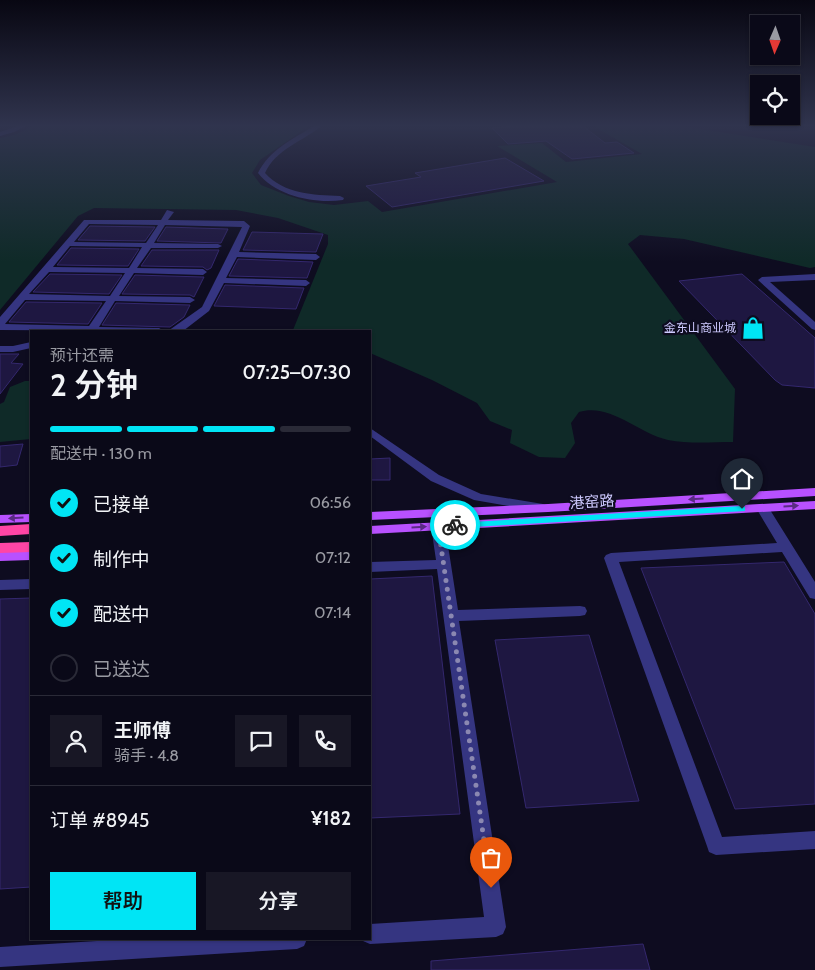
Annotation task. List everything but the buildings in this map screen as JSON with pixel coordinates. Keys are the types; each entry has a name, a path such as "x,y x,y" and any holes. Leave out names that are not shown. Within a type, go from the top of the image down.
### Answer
{"highway":[{"path":"0,531 30,530"},
{"path":"0,548 30,547"}],"main road":[{"name":"港窑路","path":"371,516 548,508 815,492"},
{"name":"港窑路","path":"371,530 815,504"},
{"path":"0,519 30,518"},
{"path":"0,556 30,555"}],"street":[{"path":"262,171 266,180 274,186 311,196 340,198"},
{"path":"170,212 164,221 148,245 131,271 91,330 1,327 0,323 87,222 164,221 241,223 246,226 245,232 206,309 176,330"},
{"path":"67,244 218,246"},
{"path":"234,254 316,257"},
{"path":"46,269 202,272"},
{"path":"815,277 762,280 815,327"},
{"path":"220,280 306,283"},
{"path":"22,297 190,300"},
{"path":"0,349 13,349 30,345"},
{"path":"371,432 435,478 478,497 548,508"},
{"path":"762,508 815,594"},
{"path":"371,934 496,926 438,526"},
{"path":"786,547 612,558 716,846 815,840"},
{"path":"371,568 444,564"},
{"path":"0,585 30,584"},
{"path":"451,616 580,610"},
{"path":"0,957 217,941 257,940"}],"green space":[{"path":"0,171 253,171 252,173 261,185 289,196 309,202 334,205 368,201 382,212 557,182 539,171 815,171 815,267 810,268 684,239 640,235 628,244 735,389 733,442 668,440 613,415 591,410 579,412 571,423 575,443 565,458 539,457 510,443 512,430 490,421 477,403 432,380 371,353 371,330 293,330 328,244 328,235 278,218 236,210 94,208 78,216 0,310"},
{"path":"30,381 30,439 0,442 0,404 4,402 10,387"}],"way so far":[{"path":"455,525 438,526 491,888"}],"place":[{"name":"金东山商业城","path":"753,328"}],"route":[{"path":"455,525 742,509"}]}
